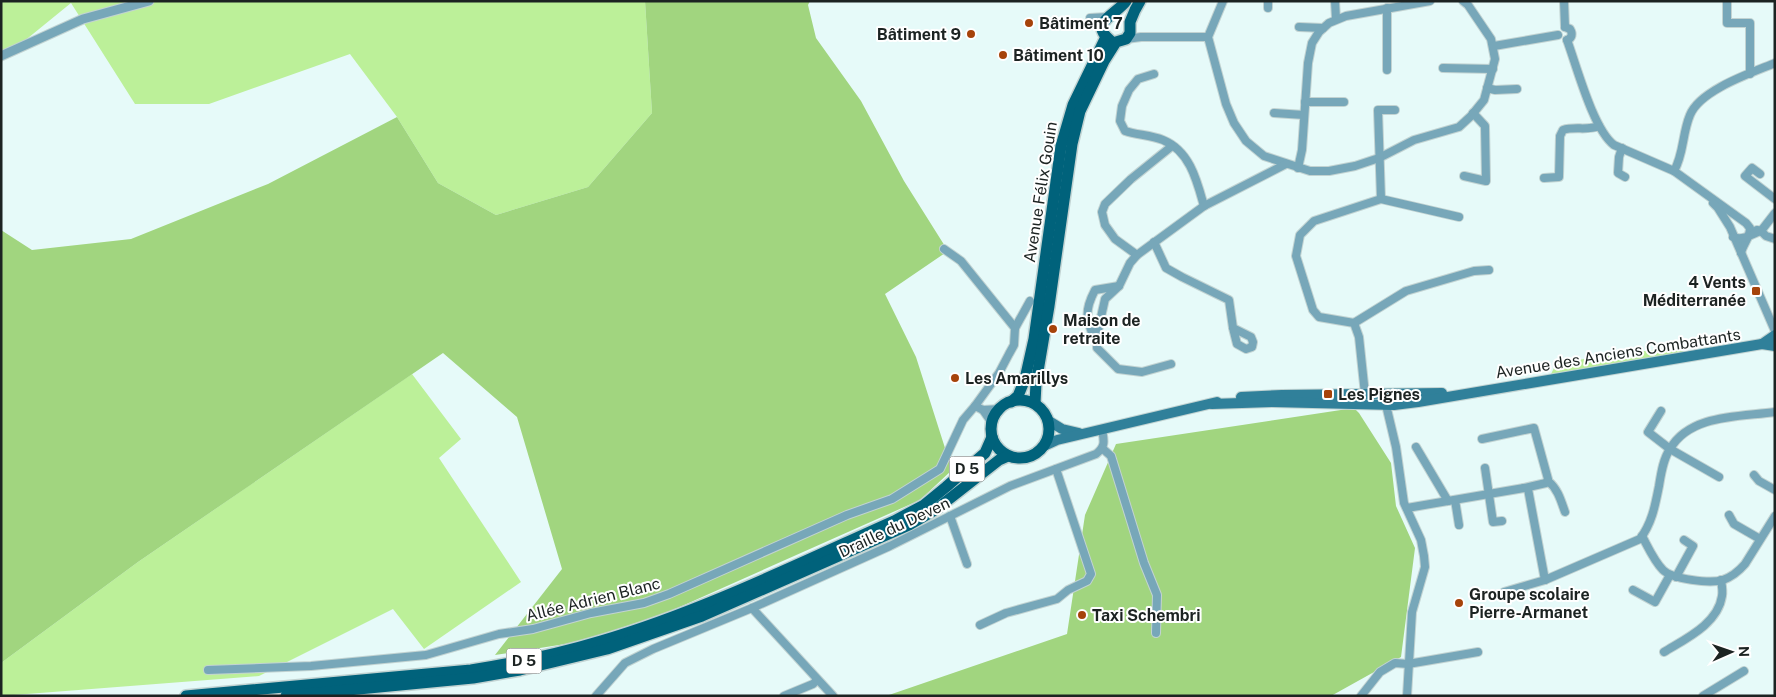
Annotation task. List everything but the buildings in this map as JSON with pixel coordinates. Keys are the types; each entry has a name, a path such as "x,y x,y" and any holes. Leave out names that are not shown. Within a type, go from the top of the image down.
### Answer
{"main road":[{"name":"Avenue Félix Gouin","path":"1035,404 1036,383 1072,144 1084,103 1104,61 1116,28 1121,7 1126,1"},
{"name":"Avenue Félix Gouin","path":"1011,402 1018,396 1025,379 1034,339 1061,146 1068,120 1086,76 1116,28 1135,10 1140,1"},
{"name":"Avenue des Anciens Combattants","path":"1044,446 1082,433 1212,404 1222,400 1256,395 1364,397 1392,401 1444,398 1772,340"},
{"path":"1023,400 1035,404 1043,411 1049,421 1049,434 1044,446 1040,451 1028,458 1008,456 998,448 992,437 992,423 1000,409 1011,402 1023,400"},
{"name":"Avenue des Anciens Combattants","path":"1049,421 1062,429 1082,433"},
{"name":"D 5","path":"186,696 471,670 518,662 602,641 682,613 894,521 924,505 946,487 985,453 992,437"},
{"name":"D 5","path":"286,696 473,678 566,660 634,640 702,616 909,524 935,510 995,463 1008,456"}],"street":[{"path":"1,56 82,19 149,1"},
{"path":"1222,1 1208,37 1226,104 1238,129 1246,141 1264,156 1310,172 1355,166 1379,158 1414,140 1459,127 1473,113 1484,100 1495,59 1494,46 1492,38 1463,1"},
{"path":"1336,1 1336,19"},
{"path":"1370,1 1370,11"},
{"path":"1298,168 1302,150 1308,63 1312,43 1323,28 1336,19 1430,1"},
{"path":"1564,1 1565,27"},
{"path":"1727,1 1728,23 1750,23 1750,74"},
{"path":"1386,8 1387,70"},
{"path":"1299,27 1323,28"},
{"path":"1558,35 1559,30 1565,27"},
{"path":"1565,27 1572,33 1567,40"},
{"path":"1116,28 1141,38 1208,37"},
{"path":"1494,46 1558,35"},
{"path":"1558,35 1562,40 1567,40"},
{"path":"1567,40 1599,126 1607,140 1687,179 1744,222 1750,231"},
{"path":"1674,171 1680,161 1690,114 1696,105 1726,85 1775,63"},
{"path":"1443,68 1493,69"},
{"path":"1154,74 1138,79 1129,90 1122,106 1120,121 1125,131 1164,141 1185,158 1195,176 1204,206"},
{"path":"1487,88 1495,90 1517,89"},
{"path":"1305,102 1344,102"},
{"path":"1381,199 1378,110 1395,110"},
{"path":"1464,176 1486,181 1485,126 1473,113"},
{"path":"1274,114 1304,115"},
{"path":"1544,178 1559,177 1560,136 1562,130 1568,128 1592,129 1599,126"},
{"path":"1137,255 1115,239 1105,225 1102,212 1105,204 1131,179 1172,146"},
{"path":"1622,148 1619,157 1618,173 1625,177"},
{"path":"1097,344 1097,335 1105,299 1120,286 1130,263 1137,255 1204,206 1286,164"},
{"path":"1760,174 1752,168 1745,176 1775,199"},
{"path":"1687,179 1718,208 1732,233 1772,340"},
{"path":"1459,217 1381,199 1314,221 1300,235 1296,256 1313,310 1319,317 1354,324 1406,291 1474,271 1489,270"},
{"path":"1761,231 1775,213"},
{"path":"1732,233 1733,222 1738,220 1744,222"},
{"path":"1732,233 1739,239 1746,239 1750,231"},
{"path":"1750,231 1761,231 1766,236 1775,239"},
{"path":"1741,253 1750,231"},
{"path":"1154,242 1166,268 1182,278 1229,300 1233,328"},
{"path":"944,249 961,261 1015,328"},
{"path":"1120,286 1095,290 1088,304 1088,323 1097,348 1118,369 1142,372 1171,364"},
{"name":"Allée Adrien Blanc","path":"208,670 311,666 426,655 499,634 533,629 591,613 644,603 669,594 847,515 892,499 940,469 963,420 979,408 1010,354 1014,345 1015,328 1030,301"},
{"path":"1354,324 1359,337 1364,397"},
{"path":"1392,401 1404,503 1421,540 1425,567 1412,612 1406,696"},
{"path":"979,408 1000,409"},
{"path":"979,408 992,423"},
{"path":"1661,411 1648,432 1670,449 1719,477"},
{"path":"1504,592 1544,580 1640,539 1647,530 1655,511 1665,459 1680,435 1693,426 1713,420 1775,412"},
{"path":"1482,439 1534,428 1548,481 1558,492 1565,512"},
{"path":"1102,429 1104,442 1102,449 1111,456 1144,563 1158,595 1156,632"},
{"path":"1416,447 1452,501 1459,525"},
{"name":"Draille du Deven","path":"596,696 625,663 653,649 752,608 897,543 1010,486 1096,454 1102,449"},
{"path":"1485,468 1494,522 1502,521"},
{"path":"980,625 1006,613 1057,599 1068,590 1087,581 1091,574 1056,469"},
{"path":"1754,475 1759,481 1775,490"},
{"path":"1406,508 1546,484 1548,481"},
{"path":"1524,488 1530,494 1544,580"},
{"path":"1729,515 1734,524 1760,539"},
{"path":"950,516 967,564"},
{"path":"1642,536 1662,569 1673,576 1711,582 1721,580 1739,570 1775,516"},
{"path":"1634,590 1655,602 1694,546 1684,540"},
{"path":"1664,652 1698,632 1712,617 1720,606 1722,595 1721,580"},
{"path":"752,608 833,696"},
{"path":"1361,696 1380,672 1395,663 1408,664 1478,652"},
{"path":"1702,696 1744,671"},
{"path":"784,696 813,684 817,680"}],"green space":[{"path":"1,1 645,1 652,113 588,187 496,215 438,183 397,117 350,54 209,104 135,104 71,3 1,60"},
{"path":"645,1 810,1 808,5 816,38 861,101 904,181 948,251 885,294 916,357 952,470 920,500 664,614 578,642 495,655 562,569 517,417 443,353 138,562 1,663 1,230 32,250 131,239 268,184 397,117 438,183 496,215 588,187 652,113"},
{"path":"1678,347 1685,353 1550,376 1555,366 1562,362"},
{"path":"412,374 461,439 439,458 521,582 424,649 393,609 259,676 1,696 1,663 138,562"},
{"path":"1354,408 1391,463 1396,506 1415,548 1401,657 1331,696 886,696 1067,634 1085,515 1116,444"}],"place":[{"name":"Bâtiment 7","path":"1029,23"},
{"name":"Bâtiment 9","path":"971,34"},
{"name":"Bâtiment 10","path":"1003,55"},
{"name":"4 Vents Méditerranée","path":"1756,291"},
{"name":"Maison de retraite","path":"1053,329"},
{"name":"Les Amarillys","path":"955,378"},
{"name":"Les Pignes","path":"1328,394"},
{"name":"Groupe scolaire Pierre-Armanet","path":"1459,603"},
{"name":"Taxi Schembri","path":"1082,615"}]}
